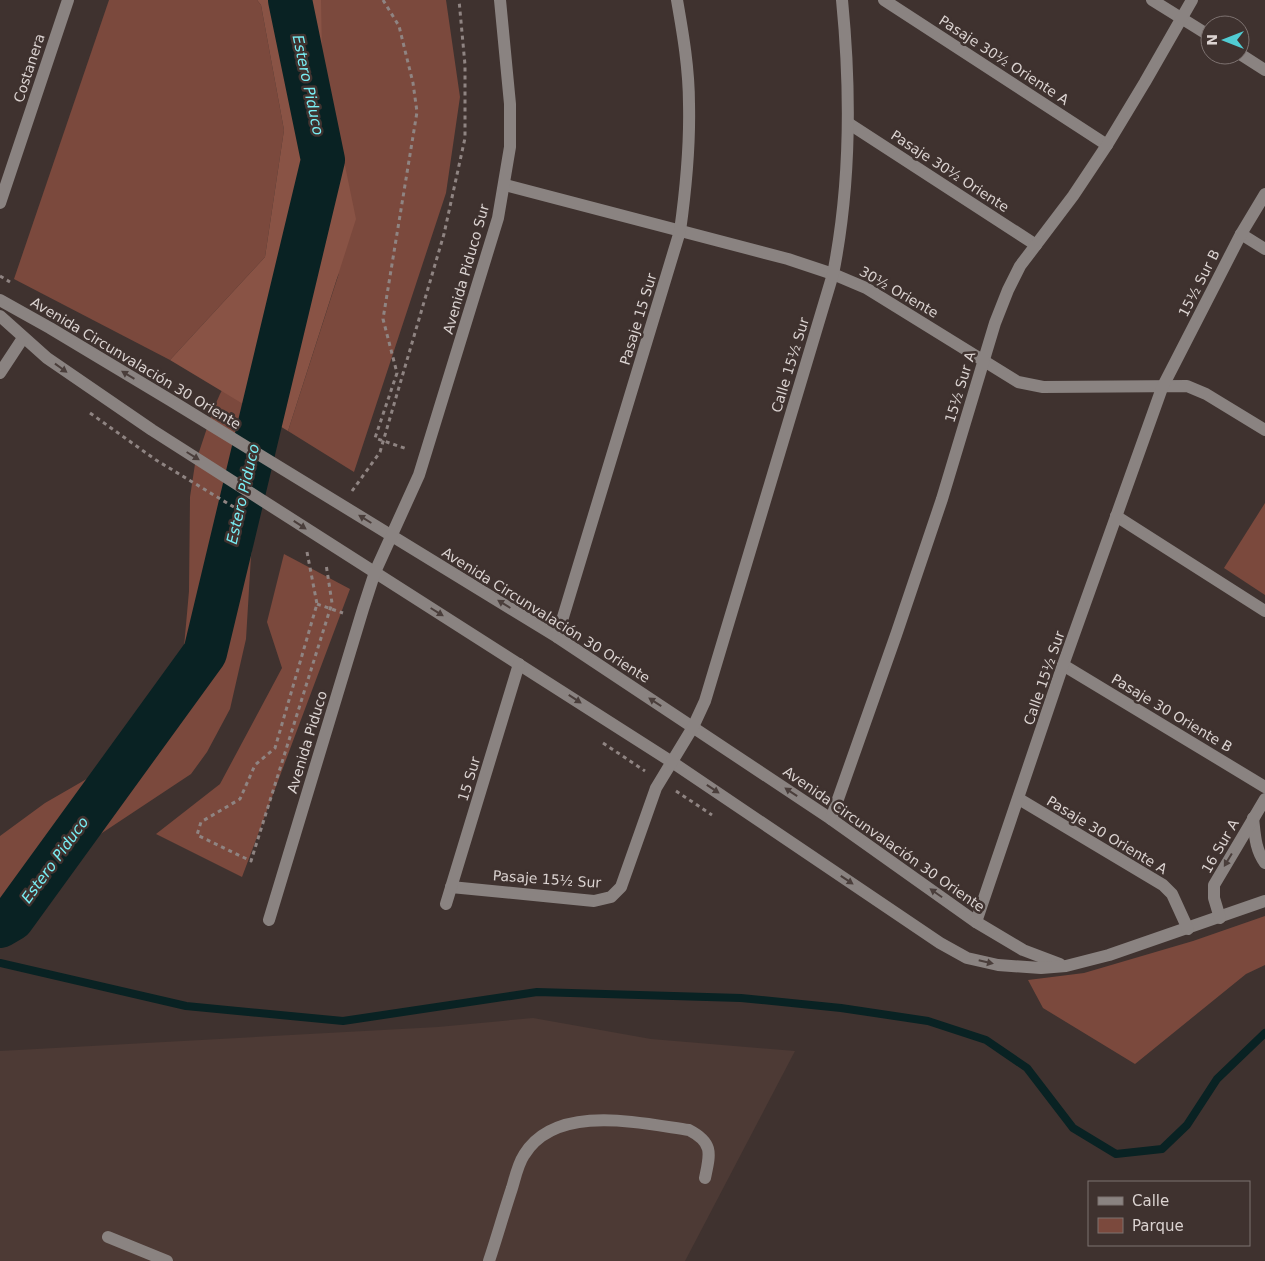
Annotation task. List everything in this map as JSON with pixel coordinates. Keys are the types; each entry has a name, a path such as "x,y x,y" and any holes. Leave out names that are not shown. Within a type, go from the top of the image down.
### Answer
{"street":[{"name":"Costanera","path":"0,203 68,0"},
{"name":"Avenida Piduco Sur","path":"375,572 420,476 490,248 505,185 510,147 510,104 500,0"},
{"name":"Pasaje 15 Sur","path":"557,637 680,231 687,184 690,102 685,50 677,0"},
{"name":"Calle 15½ Sur","path":"672,762 693,727 708,691 833,274 843,217 848,123 842,0"},
{"name":"Pasaje 30½ Oriente A","path":"884,0 1107,145"},
{"path":"1152,0 1200,30"},
{"name":"15½ Sur A","path":"831,819 942,499 1001,306 1008,290 1020,266 1073,196 1107,145 1192,0"},
{"path":"1250,60 1265,70"},
{"name":"Pasaje 30½ Oriente","path":"848,123 1036,245"},
{"name":"30½ Oriente","path":"505,185 788,258 833,274 884,298 1018,382 1043,387 1162,388 1187,386 1206,394 1265,430"},
{"name":"15½ Sur B","path":"1162,388 1241,234 1265,194"},
{"path":"1241,234 1265,249"},
{"name":"Avenida Circunvalación 30 Oriente","path":"0,300 170,400 557,637 831,819 976,922 1022,950 1066,966"},
{"path":"0,316 23,338 63,370 152,430 672,762 940,943 967,958 998,965 1041,968 1066,966 1109,955 1265,901"},
{"path":"0,373 23,338"},
{"name":"Calle 15½ Sur","path":"976,922 1162,388"},
{"path":"1116,516 1265,611"},
{"name":"Avenida Piduco","path":"269,920 362,608 375,572"},
{"name":"15 Sur","path":"446,904 519,664"},
{"name":"Pasaje 30 Oriente B","path":"1064,665 1265,787"},
{"name":"Pasaje 15½ Sur","path":"451,887 594,901 611,897 621,887 656,788 672,762"},
{"name":"Pasaje 30 Oriente A","path":"1019,799 1164,885 1172,894 1188,929"},
{"name":"16 Sur A","path":"1220,918 1214,898 1214,885 1265,799"},
{"name":"16 Sur A","path":"1253,818 1255,843 1259,855 1265,863"},
{"path":"489,1261 524,1156 537,1140 556,1130 576,1123 598,1119 689,1130 700,1136 708,1147 710,1154 705,1178"},
{"path":"108,1237 167,1261"}],"path":[{"path":"383,0 399,26 413,83 417,112 383,318 397,373 375,438 407,448 405,456"},
{"path":"342,505 380,452 444,234 465,138 465,65 460,0"},
{"path":"160,463 244,513"},
{"path":"307,552 318,604 275,748 255,765 240,799 201,822 197,836 252,861 332,603 326,567 328,542"}],"shaded area":[{"path":"257,0 321,0 322,54 356,219 288,431 170,360 265,257 284,130 261,5"},
{"path":"533,1018 651,1039 795,1051 685,1261 0,1261 0,1051 438,1027"}],"green space":[{"path":"109,0 257,0 261,5 284,130 265,257 170,360 14,279"},
{"path":"279,0 446,0 460,97 446,193 354,472 288,431 339,273 285,384 271,438 251,556 246,639 230,709 207,752 191,774 16,890 0,903 0,836 45,803 97,773 151,734 183,658 189,591 190,497 195,464 220,394 306,230"},
{"path":"1265,503 1265,595 1224,568"},
{"path":"284,554 350,589 242,877 156,834 220,784 282,668 267,622"},
{"path":"1265,916 1265,965 1246,974 1135,1064 1043,1008 1028,980 1084,973 1193,941"}],"waterway":[{"name":"Estero Piduco","path":"0,926 12,919 205,653 323,160 290,0"},
{"path":"0,963 186,1006 343,1021 537,992 741,998 841,1008 928,1021 986,1040 1027,1068 1073,1128 1116,1154 1162,1149 1187,1125 1217,1079 1265,1033"}]}
